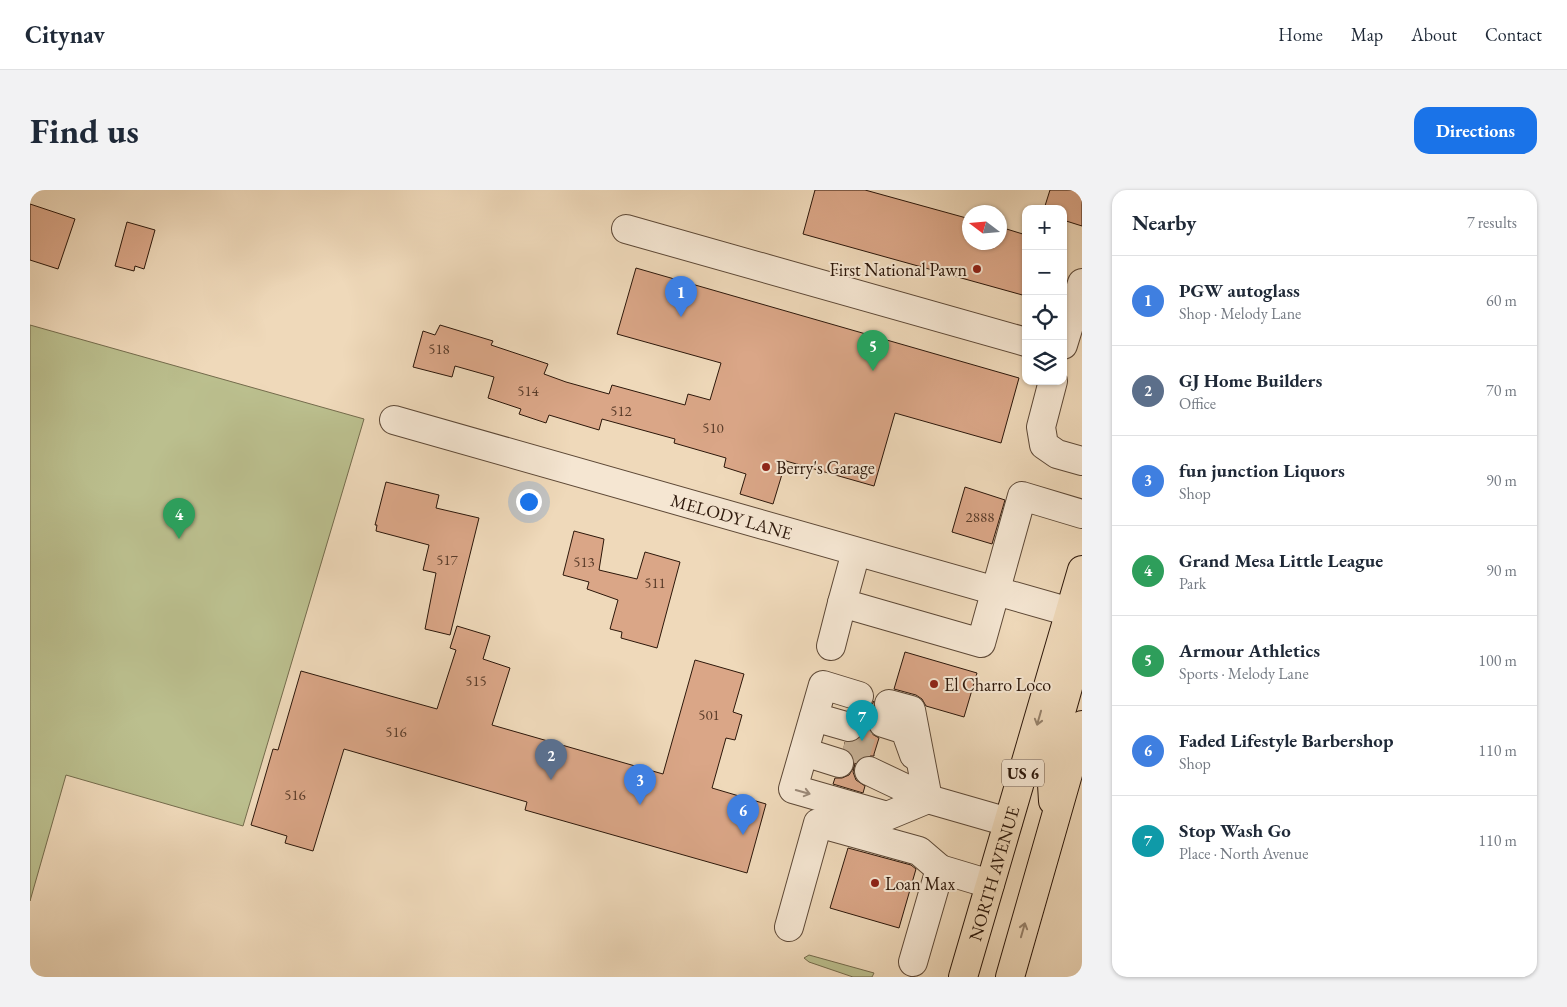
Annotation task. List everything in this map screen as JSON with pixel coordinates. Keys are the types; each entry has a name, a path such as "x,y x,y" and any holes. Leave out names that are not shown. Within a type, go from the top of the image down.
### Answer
{"main road":[{"name":"NORTH AVENUE","path":"963,977 1082,570"},
{"path":"1054,822 1050,751 1078,652 1070,612"},
{"name":"US 6","path":"1010,977 1082,725"}],"street":[{"path":"626,229 1022,341"},
{"path":"1065,340 1082,283"},
{"path":"1052,385 1041,427 1044,445 1057,454 1082,461"},
{"name":"MELODY LANE","path":"394,420 1070,612"},
{"path":"842,604 980,643 1022,496 1082,514"},
{"path":"830,646 856,552"},
{"path":"811,727 793,789 887,816 928,799"},
{"path":"811,727 849,729 811,727"},
{"path":"928,799 901,742 879,738 928,799 1008,822"},
{"path":"789,927 818,823 919,850 940,869 990,884"},
{"path":"913,962 940,869"}],"green space":[{"path":"30,325 364,419 243,826 66,775 30,901"},
{"path":"809,955 874,973 872,977 853,977 809,962 804,958"}],"building":[{"name":"First National Pawn","path":"815,190 865,190 962,217 962,250 1007,250 1007,229 1022,234 1022,295 803,234"},
{"path":"1050,190 1082,190 1082,226 1067,221 1067,205 1045,205"},
{"path":"30,204 75,219 58,269 30,260"},
{"path":"127,222 155,230 144,269 135,266 134,271 115,266"},
{"path":"636,268 1019,378 1001,443 895,413 874,486 786,461 773,504 740,494 746,474 724,467 726,458 674,443 675,439 602,419 599,430 549,415 546,423 519,414 521,409 488,398 494,377 455,366 452,377 413,367 423,331 435,335 440,325 493,341 491,345 548,364 544,374 609,394 612,385 685,405 688,394 710,400 721,363 617,334"},
{"path":"386,482 439,495 436,508 479,518 450,635 425,629 436,573 423,570 429,545 376,531 377,525 375,525"},
{"path":"965,487 1005,500 992,544 952,532"},
{"path":"574,531 604,539 599,570 637,579 645,552 680,562 657,648 621,638 622,632 610,629 618,600 587,589 589,582 563,575"},
{"path":"457,626 490,636 483,659 510,668 492,725 663,774 695,660 744,674 733,712 742,715 735,740 726,738 712,788 766,804 747,873 525,810 527,802 344,749 313,851 285,843 287,836 251,825 273,749 278,750 301,671 437,709 456,650 450,648"},
{"name":"El Charro Loco","path":"905,652 977,673 964,717 926,706 922,699 916,695 894,689"},
{"path":"874,701 875,710 868,718 868,726 872,734 879,738 874,756 860,758 855,764 853,772 856,780 865,786 863,793 833,784 835,778 849,775 854,767 851,753 844,748 845,742 859,739 864,731 864,723 854,711 863,711 870,707"},
{"name":"Loan Max","path":"848,848 911,865 916,869 899,928 830,908"}],"tunnel":[{"path":"853,714 883,723"},
{"path":"844,745 874,754"}],"place":[{"name":"First National Pawn","path":"977,269"},
{"name":"PGW autoglass","path":"681,317"},
{"name":"Armour Athletics","path":"873,371"},
{"name":"Berry's Garage","path":"766,467"},
{"name":"Grand Mesa Little League","path":"179,539"},
{"name":"El Charro Loco","path":"934,684"},
{"name":"Stop Wash Go","path":"862,741"},
{"name":"GJ Home Builders","path":"551,780"},
{"name":"fun junction Liquors","path":"640,805"},
{"name":"Faded Lifestyle Barbershop","path":"743,835"},
{"name":"Loan Max","path":"875,883"}]}
